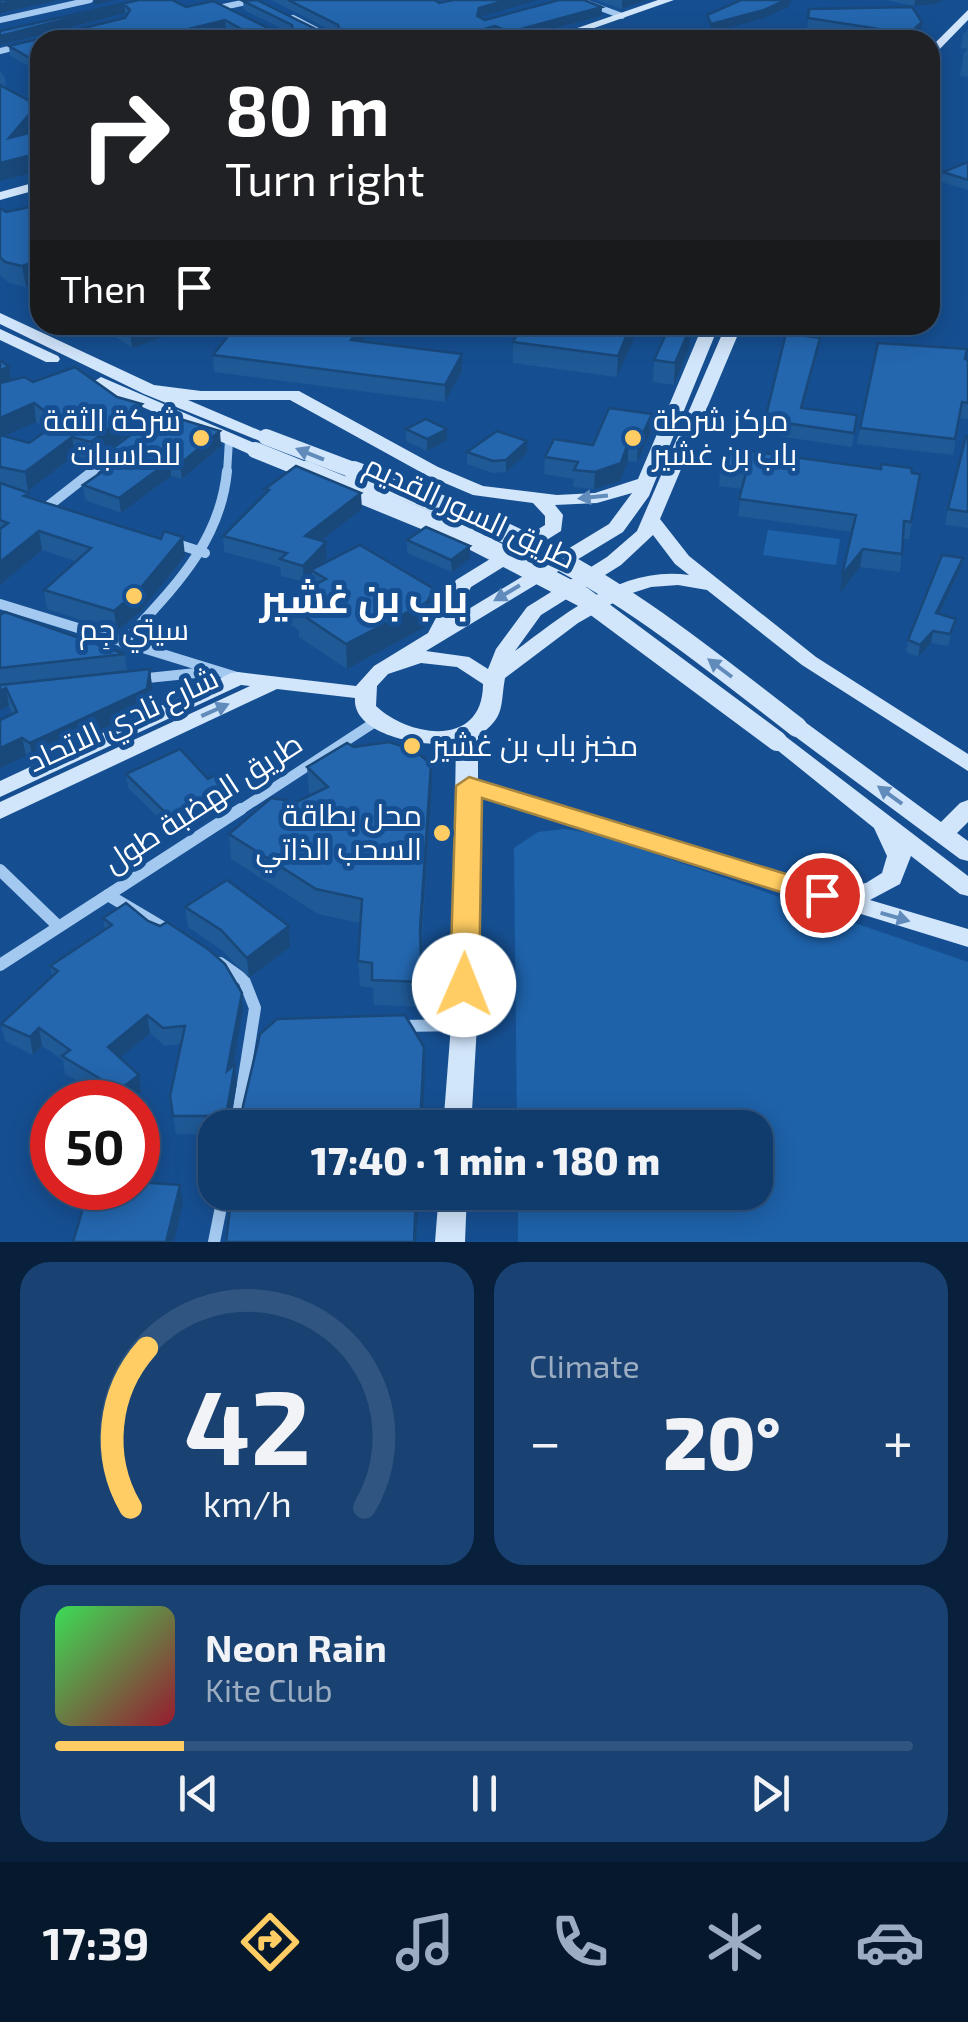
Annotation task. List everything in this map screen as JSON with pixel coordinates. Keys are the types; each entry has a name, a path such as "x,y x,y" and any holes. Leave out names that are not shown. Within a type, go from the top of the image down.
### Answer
{"main road":[{"path":"579,30 669,0"},
{"path":"938,30 963,0"},
{"path":"940,44 968,14"},
{"path":"0,196 30,188"},
{"name":"طريق السور القديم","path":"0,318 167,414 261,443 520,540 566,564 717,666 968,853"},
{"name":"طريق السور القديم","path":"0,334 150,390 230,432"},
{"path":"707,335 642,489 616,528 382,670 364,693 365,708 375,722 390,731 428,739 467,732 493,709 496,678 506,649 534,611 633,546 652,521 730,335"},
{"path":"703,343 726,345"},
{"path":"150,390 201,396 285,393 308,400 460,485 540,499 598,498 642,489"},
{"path":"230,432 237,408 256,395"},
{"name":"طريق السور القديم","path":"261,443 467,537 583,597 968,888"},
{"path":"432,641 449,617 462,584 549,533 554,515 540,499"},
{"path":"652,521 682,560 712,585 841,684 968,764"},
{"path":"496,678 579,612 624,588 665,578 712,585"},
{"path":"382,670 420,657 441,657 496,678"},
{"path":"238,678 364,693"},
{"name":"شارع نادي الاتحاد","path":"0,790 238,678"},
{"name":"شارع نادي الاتحاد","path":"0,811 271,684"},
{"path":"458,1110 464,1025 467,732"},
{"path":"469,786 968,938"},
{"path":"943,834 968,808"},
{"path":"822,895 870,891 892,878 899,856 882,822"},
{"path":"450,1242 452,1210"}],"street":[{"path":"0,20 90,0"},
{"path":"210,0 240,16"},
{"path":"223,8 256,0 272,8"},
{"path":"580,0 622,16"},
{"path":"288,15 316,30"},
{"path":"0,50 30,43"},
{"path":"152,426 167,414"},
{"path":"124,643 205,553 226,481 230,432"},
{"path":"47,507 122,449"},
{"path":"32,502 65,512"},
{"path":"160,539 205,553"},
{"path":"0,604 207,672 238,678"},
{"path":"128,680 207,672"},
{"name":"طريق الهضبة طول","path":"0,966 375,722"},
{"path":"0,870 58,926"},
{"path":"108,895 184,940"},
{"path":"211,957 244,980 250,990 255,1028 239,1110"},
{"path":"388,1026 464,1025"},
{"path":"255,1028 274,1028"},
{"path":"214,1242 220,1210"}],"shaded area":[{"path":"768,530 840,539 836,565 763,555"},
{"path":"564,829 597,834 968,962 968,1242 518,1242 518,1210 773,1210 773,1110 517,1110 514,848 538,832"}],"building":[{"path":"139,0 172,0 186,7 213,1 272,30 243,30 225,20 184,30 75,30 125,18 130,10 124,4 0,36 0,31"},
{"path":"257,0 318,30 293,30 292,25 243,1"},
{"path":"288,0 507,0 479,8 477,16 485,20 559,0 584,0 602,7 517,30 495,26 481,30 340,30 338,25"},
{"path":"741,0 786,0 711,24 707,15"},
{"path":"912,7 922,22 913,30 879,29 808,18 809,9"},
{"path":"30,41 30,58 9,46"},
{"path":"0,85 30,101 30,113 9,138 30,133 30,156 0,163"},
{"path":"968,162 968,180 943,172"},
{"path":"30,207 30,264 22,266 0,257 0,208 6,212"},
{"path":"229,335 354,335 351,340 462,354 445,385 213,355"},
{"path":"517,335 627,335 618,356 513,342"},
{"path":"665,335 687,335 675,363 654,360"},
{"path":"786,335 820,338 801,408 857,415 854,433 765,420"},
{"path":"878,343 967,349 968,403 962,402 955,439 860,428"},
{"path":"75,367 117,397 142,404 91,442 72,437 25,472 0,467 0,435 29,443 59,422 34,403 0,418 0,383 24,377 33,382"},
{"path":"609,408 652,414 638,444 628,443 621,463 595,472 574,470 578,462 545,457 554,439 593,445"},
{"path":"160,413 220,431 180,464 170,461 119,498 83,485 125,456 109,451"},
{"path":"426,419 447,429 427,439 406,429"},
{"path":"497,431 527,441 506,460 493,461 467,452"},
{"path":"968,436 968,512 948,509"},
{"path":"728,448 881,469 881,464 911,468 912,473 920,474 911,522 904,521 902,554 863,549 842,575 856,515 739,499 746,473 720,470"},
{"path":"296,466 361,493 305,536 326,542 303,566 280,559 287,553 223,536 269,490 265,489"},
{"path":"0,483 29,493 24,496 161,539 164,531 183,537 138,591 114,611 44,590 91,548 39,531 0,562 0,529 8,523 0,520"},
{"path":"426,527 470,546 451,560 407,540"},
{"path":"360,545 434,589 427,602 346,644 298,612 303,609 287,599 326,579 311,570"},
{"path":"942,555 963,558 936,613 956,619 950,634 933,631 920,645 908,640"},
{"path":"5,612 125,654 0,668 0,615"},
{"path":"150,669 147,689 30,743 22,738 0,748 0,720 17,712 6,688 0,691 0,685"},
{"path":"389,742 414,750 431,764 420,930 422,982 372,980 372,963 358,961 362,899 316,889 229,834 271,798 297,802 328,787 307,767 347,743 354,747"},
{"path":"180,749 208,779 214,776 235,787 177,824 126,774"},
{"path":"227,880 289,926 247,958 221,930 185,907"},
{"path":"126,903 148,921 160,926 167,922 225,964 242,993 227,1071 235,1064 227,1110 198,1110 198,1116 173,1116 170,1096 185,1026 163,1028 147,1015 108,1047 139,1075 132,1080 102,1080 62,1056 70,1050 39,1028 30,1037 1,1024 58,971 50,966 112,925 103,918"},
{"path":"405,1015 424,1047 421,1110 242,1110 260,1034 277,1019"},
{"path":"160,1184 180,1185 166,1242 73,1242 82,1210 160,1210"},
{"path":"230,1210 415,1210 414,1242 226,1242"}],"place":[{"name":"شركة الثقة للحاسبات","path":"201,438"},
{"name":"مركز شرطة باب بن غشير","path":"633,438"},
{"name":"سيتي جِم","path":"134,596"},
{"name":"مخبز باب بن غشير","path":"412,746"},
{"name":"محل بطاقة السحب الذاتي","path":"442,833"}],"district":[{"name":"باب بن غشير","path":"364,599"}],"route":[{"path":"464,985 469,786 822,895"}]}
